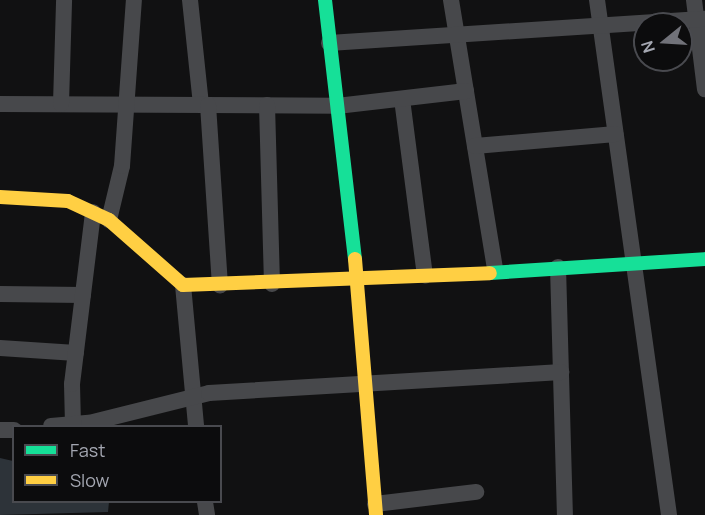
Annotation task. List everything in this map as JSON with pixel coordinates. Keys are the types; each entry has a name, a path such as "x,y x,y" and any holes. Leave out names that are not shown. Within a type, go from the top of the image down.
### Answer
{"street":[{"path":"61,104 64,0"},
{"path":"109,220 128,105 134,0"},
{"path":"190,0 205,105 220,286"},
{"path":"325,0 358,281 375,509 476,492"},
{"path":"451,0 495,270"},
{"path":"597,0 669,515"},
{"path":"694,0 700,19 705,89"},
{"path":"329,43 700,19"},
{"path":"0,104 337,106 466,91"},
{"path":"402,99 425,276"},
{"path":"267,105 272,284"},
{"path":"475,146 615,134"},
{"path":"0,198 68,201 93,212 109,220 183,285 220,286 358,281 495,270 705,259"},
{"path":"73,424 76,353 93,212"},
{"path":"558,267 565,515"},
{"path":"183,285 196,425"},
{"path":"0,294 83,295"},
{"path":"0,348 76,353"},
{"path":"62,425 192,401 209,393 365,386 561,372"}],"shaded area":[{"path":"0,458 12,461 12,503 109,503 108,512 0,515"}],"traffic: fast":[{"path":"325,0 355,259"},
{"path":"490,273 705,259"}],"traffic: slow":[{"path":"0,197 68,201 109,220 183,285 490,273"},
{"path":"355,259 376,515"}]}
